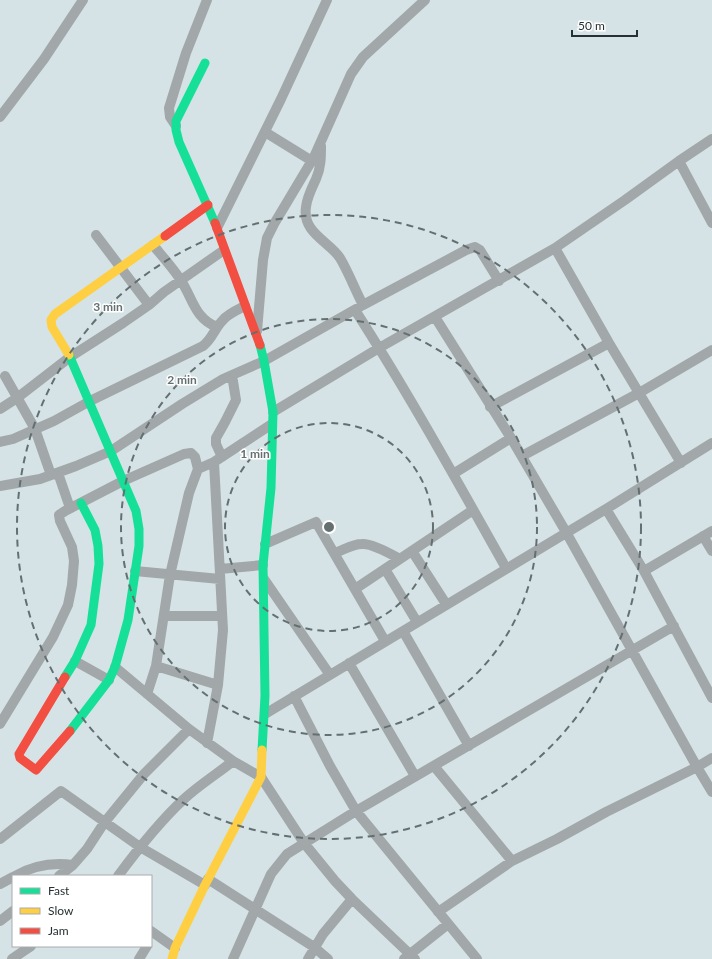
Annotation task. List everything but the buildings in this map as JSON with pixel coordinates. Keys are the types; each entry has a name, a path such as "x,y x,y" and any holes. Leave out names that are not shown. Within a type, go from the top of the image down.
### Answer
{"street":[{"path":"0,117 44,59 83,0"},
{"path":"172,959 175,948 207,882 261,777 264,714 263,565 271,488 273,412 264,360 256,336 208,205 179,142 176,126 170,116 169,108 186,53 207,0"},
{"path":"217,228 265,132 327,0"},
{"path":"256,336 263,260 267,238 274,224 312,161 322,142 351,74 362,57 425,0"},
{"path":"176,126 178,116 205,64"},
{"path":"265,132 312,161"},
{"path":"273,412 379,348 555,248 712,139"},
{"path":"322,142 321,160 317,178 309,194 305,208 306,218 310,228 317,237 339,257 359,307 379,348 506,568"},
{"path":"679,161 712,223"},
{"path":"81,503 95,530 98,546 99,564 91,625 75,661 19,754 20,758 36,770 63,739 109,680 115,668 128,620 139,546 139,521 136,511 90,401 70,357 52,326 51,320 59,311 208,205"},
{"path":"96,235 149,305"},
{"path":"153,245 180,280 200,316 206,322 217,328"},
{"path":"0,486 40,479 111,451 182,404 232,375 264,360 466,250 478,248 499,281"},
{"path":"555,248 609,343 681,463"},
{"path":"0,409 17,398 70,357 149,305 180,280 224,250"},
{"path":"0,442 13,439 54,421 90,401 203,346 210,341 222,320 244,306"},
{"path":"435,316 490,407 522,456 712,792"},
{"path":"490,407 609,343"},
{"path":"522,456 639,393 712,350"},
{"path":"207,743 218,685 222,630 218,460 216,438 226,422 236,400 232,375"},
{"path":"5,376 35,429 70,508"},
{"path":"198,469 218,460 272,424"},
{"path":"453,474 511,438"},
{"path":"264,714 606,509 712,443"},
{"path":"0,724 53,637 68,605 72,585 74,561 72,547 59,517 70,508 123,481 189,453 193,454 198,469 189,493 170,575 165,616 156,666 147,694"},
{"path":"606,509 644,571 674,626 709,684 712,698"},
{"path":"355,589 473,510"},
{"path":"265,544 316,522 385,641"},
{"path":"644,571 712,531"},
{"path":"703,536 712,551"},
{"path":"335,554 354,545 364,544 383,550 400,559"},
{"path":"412,551 446,604"},
{"path":"135,571 170,575 220,574 263,565"},
{"path":"385,569 417,622"},
{"path":"264,578 330,674"},
{"path":"165,616 222,616"},
{"path":"233,959 271,874 287,854 356,811 674,626"},
{"path":"403,631 469,746"},
{"path":"75,661 109,680"},
{"path":"349,663 416,776"},
{"path":"156,666 218,685"},
{"path":"115,668 189,730 233,761 261,777 304,843 352,899 410,957 448,924"},
{"path":"294,696 330,766 356,811 477,959"},
{"path":"60,875 73,865 87,849 104,823 144,774 189,730"},
{"path":"438,912 512,861 712,758"},
{"path":"119,875 158,825 185,799 233,761"},
{"path":"434,766 512,861"},
{"path":"0,839 61,792 140,847 207,882 256,910 314,947 328,959"},
{"path":"18,875 32,868 46,864 73,865"},
{"path":"0,884 12,878"},
{"path":"308,959 314,947 352,899"},
{"path":"0,921 12,912"},
{"path":"152,935 175,948"},
{"path":"12,959 30,947"},
{"path":"140,959 146,947"}],"traffic: fast":[{"path":"205,63 176,121 176,130 179,142 215,223"},
{"path":"260,345 273,412 271,488 263,565 265,696 262,750"},
{"path":"69,355 136,511 139,529 139,546 128,620 115,667 109,680 70,731"},
{"path":"65,677 75,661 91,625 99,564 95,530 81,503"}],"traffic: slow":[{"path":"69,355 52,327 51,320 55,314 165,236"},
{"path":"172,959 175,948 205,885 261,777 262,750"}],"traffic: jam":[{"path":"165,236 208,205"},
{"path":"215,223 260,345"},
{"path":"65,677 19,754 20,758 36,770 70,731"}]}
